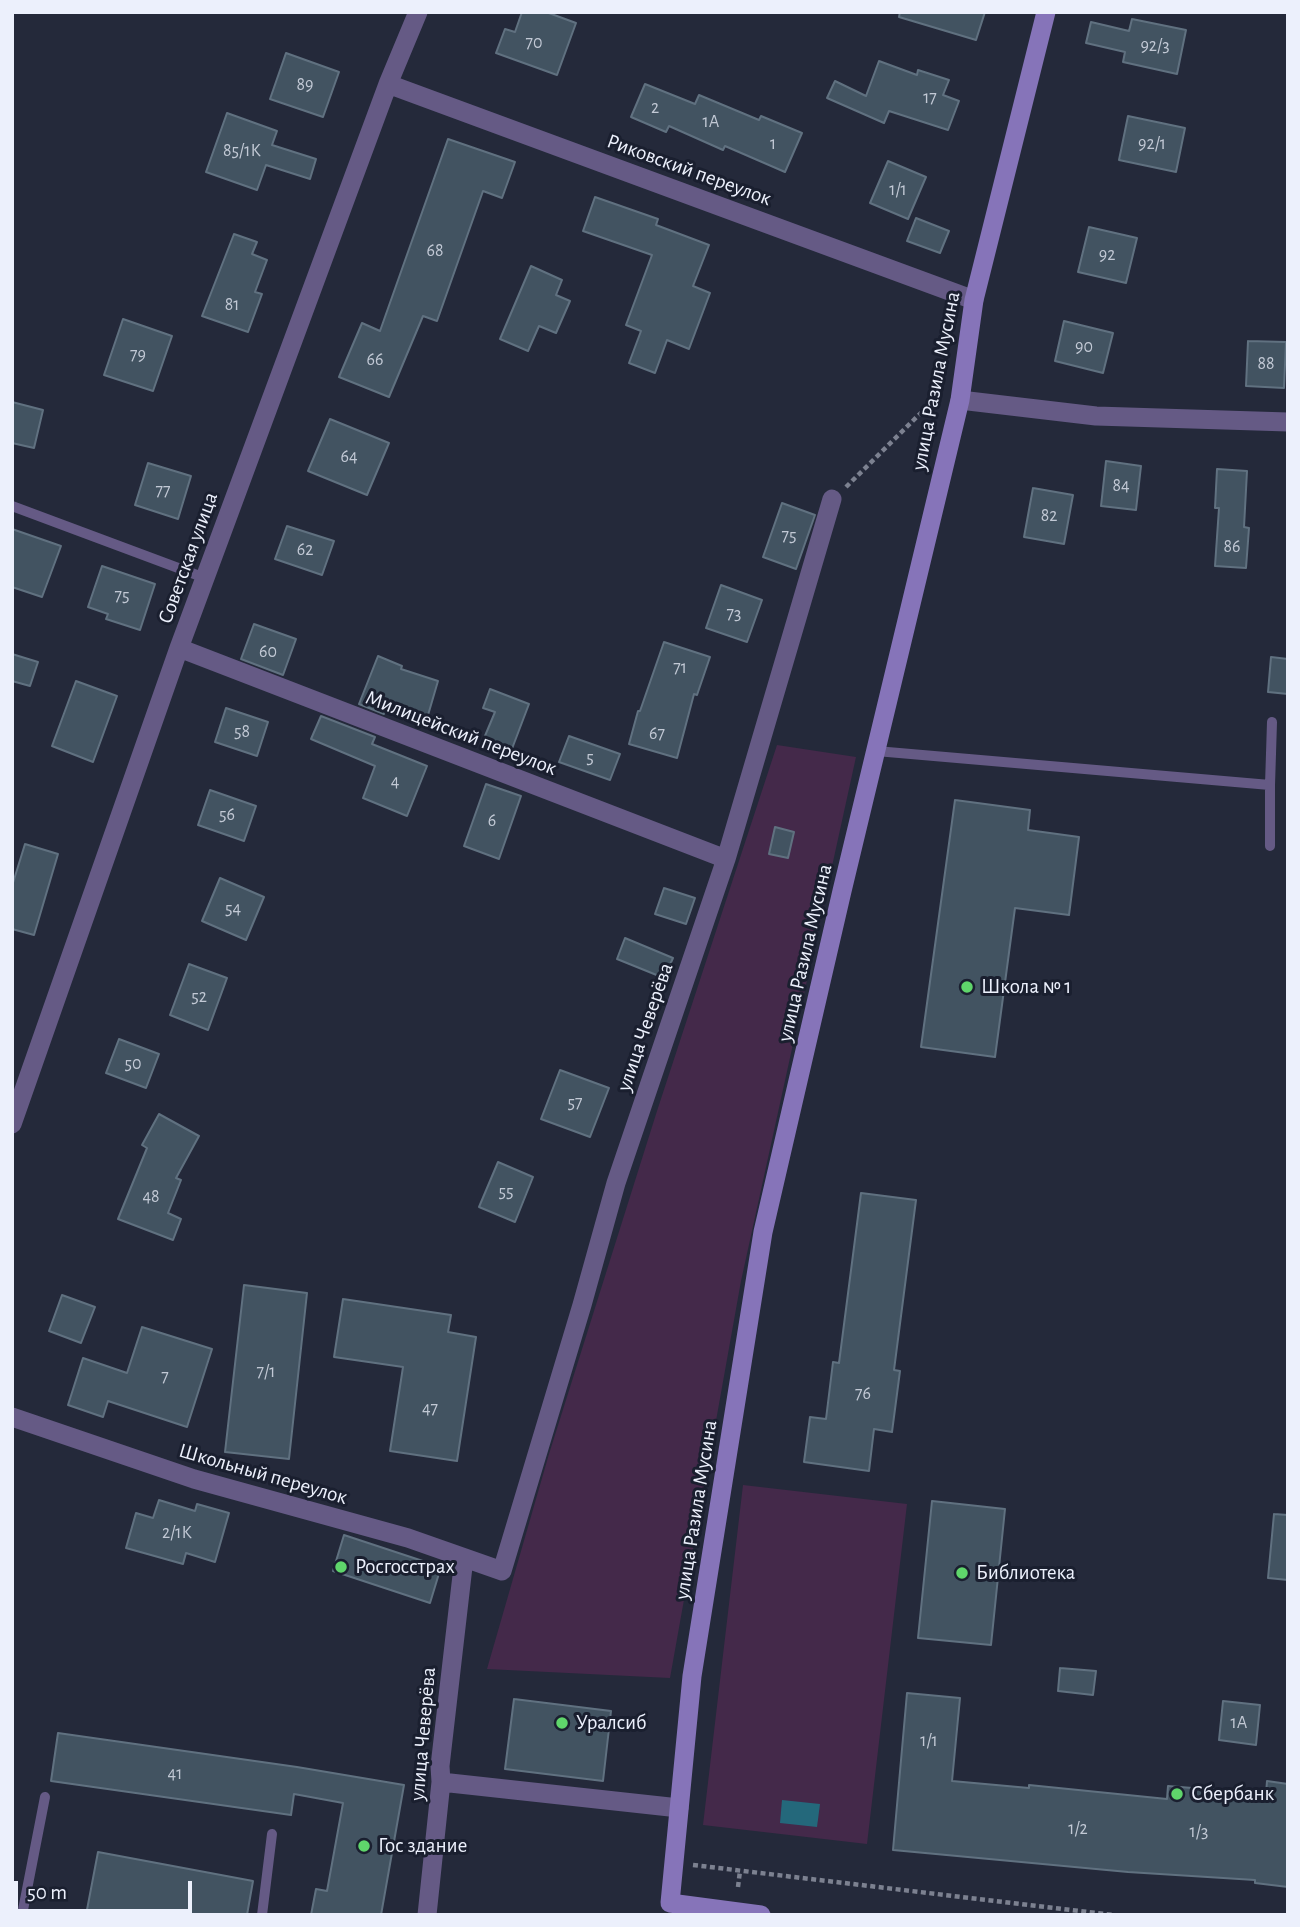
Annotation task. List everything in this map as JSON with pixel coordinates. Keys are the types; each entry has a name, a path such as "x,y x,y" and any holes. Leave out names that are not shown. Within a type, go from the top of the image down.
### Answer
{"main road":[{"name":"улица Разила Мусина","path":"670,1909 692,1676 763,1232 960,400 974,300 1046,12"},
{"path":"670,1909 761,1915"}],"street":[{"name":"Советская улица","path":"12,1124 179,648 388,84 418,12"},
{"name":"Риковский переулок","path":"388,84 974,300"},
{"path":"960,400 1096,416 1288,422"},
{"name":"улица Чеверёва","path":"502,1571 616,1183 726,859 832,499"},
{"name":"Милицейский переулок","path":"179,648 726,859"},
{"name":"Школьный переулок","path":"12,1417 194,1479 408,1538 502,1571"},
{"name":"улица Чеверёва","path":"427,1915 441,1782 440,1766 464,1558"},
{"path":"441,1782 679,1808"}],"lane":[{"path":"12,506 205,578"},
{"path":"1270,846 1272,722"},
{"path":"876,751 1270,785"},
{"path":"22,1915 45,1797"},
{"path":"262,1915 272,1834"}],"path":[{"path":"832,499 904,431 941,393 945,385"},
{"path":"674,1863 1113,1915"},
{"path":"738,1886 740,1871"}],"shaded area":[{"path":"777,745 856,757 741,1281 670,1678 487,1669 549,1454 657,1111"},
{"path":"743,1485 907,1504 867,1844 703,1825"}],"water":[{"path":"782,1800 820,1804 817,1827 780,1823"}],"building":[{"path":"522,12 546,12 576,23 557,75 496,53 505,29 515,32"},
{"path":"900,12 985,12 976,40 899,17"},
{"path":"1132,19 1186,30 1177,74 1123,62 1125,52 1086,43 1091,22 1129,31"},
{"path":"286,53 339,72 323,117 270,99"},
{"path":"879,61 917,75 918,70 949,80 943,95 959,101 948,130 889,111 884,123 827,98 835,81 866,96"},
{"path":"645,84 695,104 699,95 759,120 761,116 802,133 785,172 725,146 723,150 669,126 666,132 631,117"},
{"path":"227,113 277,131 272,145 316,159 310,179 266,165 257,190 206,172"},
{"path":"1128,116 1185,128 1176,172 1119,160"},
{"path":"448,139 515,162 502,198 483,191 437,321 423,316 389,397 339,377 362,323 380,331"},
{"path":"888,161 926,177 908,219 870,203"},
{"path":"595,197 658,219 656,225 709,245 693,286 710,293 689,349 667,340 655,373 629,363 641,331 626,325 652,255 583,231"},
{"path":"916,218 949,231 940,253 907,241"},
{"path":"1089,227 1137,238 1126,283 1078,272"},
{"path":"234,234 257,242 252,254 267,260 255,292 262,294 248,332 202,316"},
{"path":"531,266 562,280 556,295 570,301 556,333 539,326 528,351 500,339"},
{"path":"123,319 172,336 153,391 104,375"},
{"path":"1064,321 1113,333 1103,373 1055,361"},
{"path":"1248,341 1286,342 1284,388 1246,386"},
{"path":"12,402 43,410 34,448 12,443"},
{"path":"330,419 389,443 367,495 308,471"},
{"path":"1106,461 1141,466 1136,510 1101,506"},
{"path":"148,463 191,476 178,519 135,505"},
{"path":"1217,469 1247,471 1244,527 1249,528 1246,568 1215,566 1219,508 1215,508"},
{"path":"1033,488 1073,495 1064,544 1024,537"},
{"path":"782,503 815,515 796,569 763,557"},
{"path":"287,526 334,541 322,575 275,559"},
{"path":"12,529 61,546 42,597 12,587"},
{"path":"102,566 155,584 140,630 106,619 108,614 88,607"},
{"path":"721,585 762,600 747,642 706,628"},
{"path":"254,624 296,639 283,675 241,659"},
{"path":"664,642 710,657 697,695 694,694 677,758 629,744 638,711"},
{"path":"12,654 38,662 30,686 12,681"},
{"path":"378,656 402,666 401,669 438,681 426,722 386,709 384,714 359,704"},
{"path":"1271,657 1288,659 1288,694 1268,692"},
{"path":"76,681 117,696 93,762 52,746"},
{"path":"490,689 529,704 510,754 482,743 495,712 483,708"},
{"path":"226,708 268,722 257,756 215,742"},
{"path":"321,716 375,737 372,744 427,766 407,816 363,798 375,766 311,739"},
{"path":"569,736 620,754 610,780 559,762"},
{"path":"486,784 521,796 499,859 464,846"},
{"path":"210,790 256,806 244,841 198,825"},
{"name":"Школа № 1","path":"955,800 1030,810 1028,830 1079,837 1069,915 1015,908 995,1057 921,1047"},
{"path":"775,827 794,832 788,858 769,854"},
{"path":"25,844 58,854 34,935 12,929 12,886"},
{"path":"220,878 264,897 246,940 202,921"},
{"path":"664,888 695,898 686,924 655,914"},
{"path":"625,938 673,958 664,978 617,959"},
{"path":"189,964 227,978 208,1030 170,1015"},
{"path":"119,1039 159,1054 146,1088 106,1073"},
{"path":"560,1070 609,1088 590,1137 541,1119"},
{"path":"159,1114 199,1136 176,1178 181,1180 168,1213 181,1219 173,1240 118,1219 147,1148 142,1145"},
{"path":"498,1162 533,1177 515,1222 479,1207"},
{"path":"861,1193 916,1200 894,1370 900,1371 892,1432 874,1429 869,1471 804,1462 810,1417 826,1419 833,1362 839,1363"},
{"path":"244,1285 307,1293 289,1459 225,1452"},
{"path":"62,1295 95,1307 81,1343 49,1331"},
{"path":"343,1299 451,1315 448,1332 476,1337 457,1461 390,1451 403,1367 334,1357"},
{"path":"142,1327 212,1349 187,1427 108,1401 103,1417 68,1405 83,1358 127,1373"},
{"path":"159,1500 195,1511 197,1504 229,1513 215,1562 186,1553 183,1564 126,1548 136,1513 153,1518"},
{"name":"Библиотека","path":"932,1501 1005,1509 991,1645 918,1638"},
{"path":"1274,1514 1288,1515 1288,1580 1268,1578"},
{"path":"344,1535 441,1567 430,1603 333,1571"},
{"path":"1060,1668 1096,1671 1093,1695 1058,1691"},
{"path":"907,1693 960,1698 952,1781 1029,1788 1029,1785 1167,1799 1168,1786 1266,1794 1267,1781 1288,1784 1288,1887 1255,1883 1255,1880 1128,1872 893,1850"},
{"path":"514,1699 611,1711 603,1781 505,1769"},
{"path":"1223,1701 1260,1705 1256,1745 1219,1740"},
{"path":"58,1733 404,1785 381,1915 311,1915 316,1889 327,1891 343,1803 294,1794 291,1815 51,1781"},
{"path":"98,1852 253,1881 247,1915 86,1915"}],"place":[{"name":"Школа № 1","path":"967,987"},
{"name":"Росгосстрах","path":"341,1567"},
{"name":"Библиотека","path":"962,1573"},
{"name":"Уралсиб","path":"562,1723"},
{"name":"Сбербанк","path":"1177,1794"},
{"name":"Гос здание","path":"364,1846"}]}
